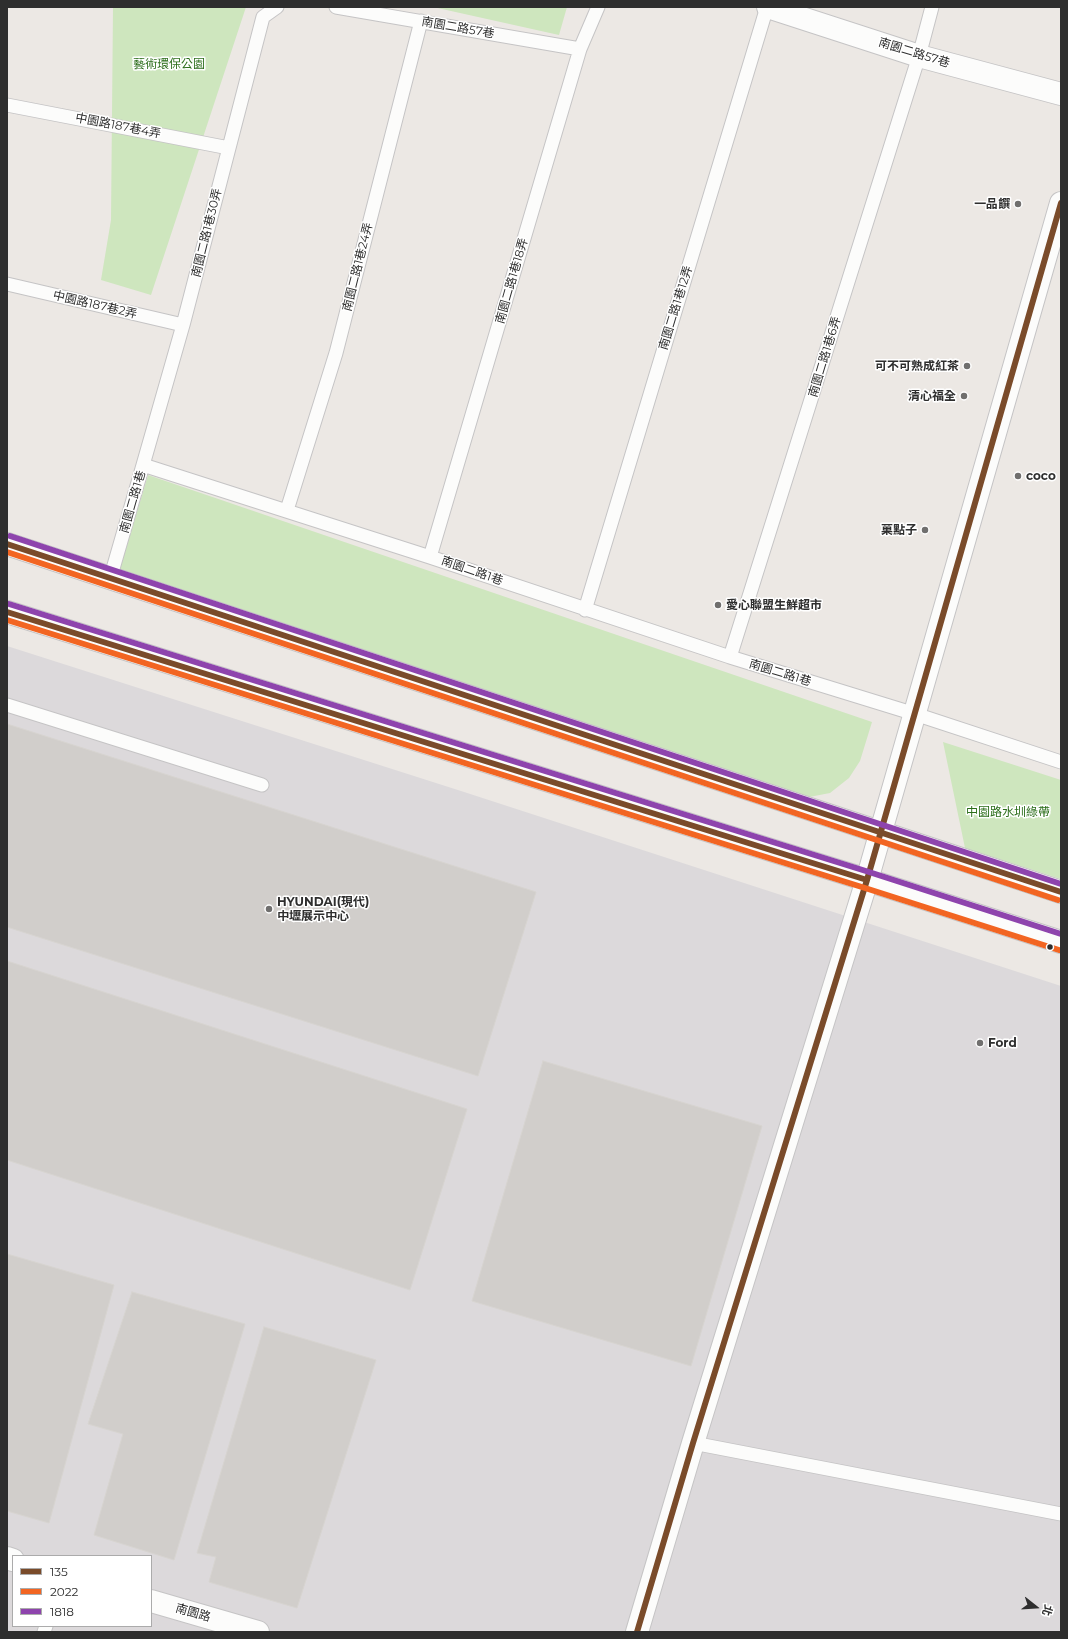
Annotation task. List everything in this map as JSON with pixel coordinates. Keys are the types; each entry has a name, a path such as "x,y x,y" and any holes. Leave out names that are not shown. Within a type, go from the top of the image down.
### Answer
{"main road":[{"name":"南園二路57巷","path":"768,7 919,56 1061,94"},
{"path":"637,1632 693,1443 867,880 1061,203"},
{"path":"7,544 1061,892"},
{"path":"7,612 867,880 1061,942"},
{"name":"南園路","path":"152,1601 258,1632"}],"lane":[{"name":"南園二路1巷30弄","path":"143,465 183,325 263,17 278,7"},
{"name":"南園二路57巷","path":"336,7 580,49"},
{"name":"南園二路1巷18弄","path":"430,557 580,49 598,7"},
{"name":"南園二路1巷12弄","path":"585,610 768,7"},
{"name":"南園二路1巷6弄","path":"730,657 919,56 932,7"},
{"name":"南園二路1巷24弄","path":"287,510 336,353 421,22"},
{"name":"中園路187巷4弄","path":"7,105 229,148"},
{"name":"中園路187巷2弄","path":"7,284 183,325"},
{"name":"南園二路1巷","path":"110,579 143,465 287,510 730,657 915,714 1061,762"},
{"path":"7,705 262,785"},
{"path":"693,1443 1061,1514"}],"shaded area":[{"path":"7,646 461,791 1061,986 1061,1632 7,1632"}],"green space":[{"name":"藝術環保公園","path":"113,7 246,7 151,295 101,280 111,220"},
{"path":"433,7 567,7 559,35"},
{"path":"148,475 872,722 860,761 849,778 830,793 804,798 119,572"},
{"name":"中園路水圳綠帶","path":"943,742 1061,780 1061,879 965,848"}],"building":[{"name":"HYUNDAI(現代) 中壢展示中心","path":"7,724 536,892 478,1076 7,927"},
{"path":"7,961 467,1109 410,1290 7,1160"},
{"path":"543,1061 762,1126 691,1366 472,1301"},
{"path":"7,1254 114,1285 49,1523 7,1511"},
{"path":"132,1292 245,1324 174,1560 94,1535 123,1434 88,1424"},
{"path":"264,1327 376,1360 297,1608 209,1582 216,1557 197,1553"}],"transit line":[{"name":"135","path":"637,1632 693,1443 867,880 1061,203"},
{"name":"1818","path":"10,536 1061,884"},
{"name":"135","path":"7,544 1061,892"},
{"name":"2022","path":"7,552 1058,900"},
{"name":"1818","path":"9,604 869,872 1061,934"},
{"name":"135","path":"7,612 867,880"},
{"name":"2022","path":"7,620 1059,950"}],"place":[{"name":"一品饌","path":"1018,204"},
{"name":"可不可熟成紅茶","path":"967,366"},
{"name":"清心福全","path":"964,396"},
{"name":"coco","path":"1018,476"},
{"name":"菓點子","path":"925,530"},
{"name":"愛心聯盟生鮮超市","path":"718,605"},
{"name":"HYUNDAI(現代) 中壢展示中心","path":"269,909"},
{"name":"Ford","path":"980,1043"}]}
